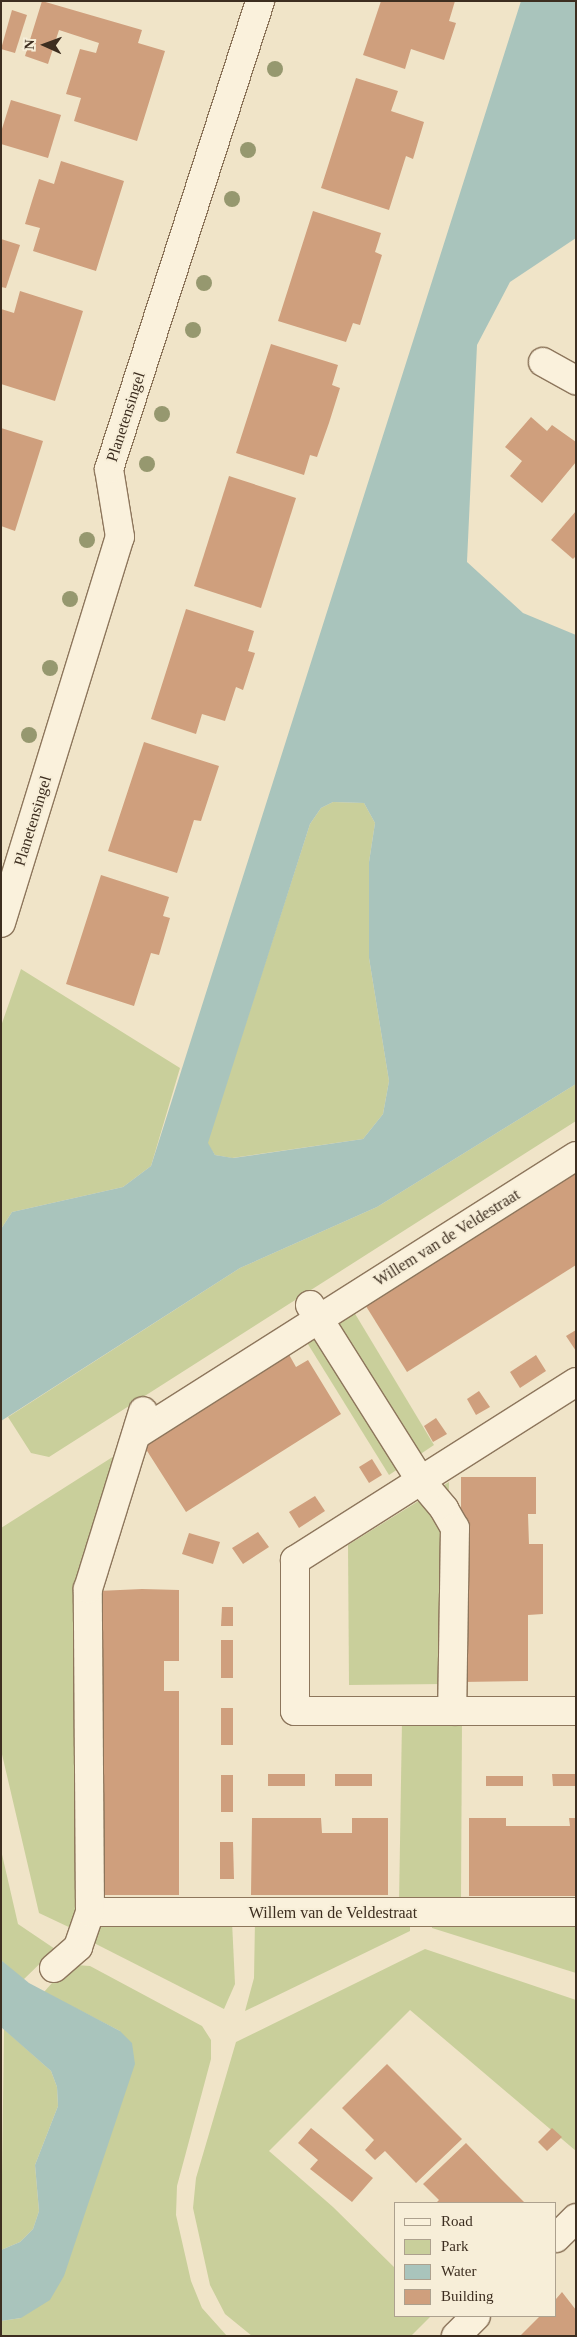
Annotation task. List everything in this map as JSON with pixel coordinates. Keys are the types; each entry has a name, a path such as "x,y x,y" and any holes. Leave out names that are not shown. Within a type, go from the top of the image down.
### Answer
{"street":[{"name":"Planetensingel","path":"1,923 120,537 109,469 260,1"},
{"path":"543,362 576,380"},
{"name":"Willem van de Veldestraat","path":"54,1968 78,1947 90,1912 88,1589 140,1423 314,1312 576,1156"},
{"path":"314,1312 420,1480 444,1509 454,1528 452,1711"},
{"path":"576,1382 295,1560 295,1711 576,1711"},
{"name":"Willem van de Veldestraat","path":"90,1912 576,1912"},
{"path":"557,2237 576,2218"},
{"path":"456,2336 475,2317"}],"green space":[{"path":"333,802 364,803 375,823 369,862 369,958 389,1081 383,1114 363,1139 232,1158 215,1155 207,1143 310,824 321,808"},
{"path":"21,969 180,1068 151,1166 123,1187 12,1212 1,1229 1,1026"},
{"path":"576,1084 576,1121 49,1457 31,1453 8,1417 240,1268 377,1207"},
{"path":"354,1312 434,1445 389,1475 306,1341"},
{"path":"122,1451 81,1588 83,1910 75,1930 39,1913 1,1750 1,1528"},
{"path":"449,1482 444,1684 349,1685 348,1545"},
{"path":"402,1720 462,1721 461,1902 399,1904"},
{"path":"1,1850 18,1924 55,1949 23,1980 1,1960"},
{"path":"102,1900 231,1901 235,1984 224,2009 90,1941"},
{"path":"410,1919 410,1931 245,2011 254,1978 255,1920"},
{"path":"431,1920 576,1922 576,1973 432,1928"},
{"path":"425,1949 576,2000 576,2151 410,2010 269,2151 333,2207 394,2267 394,2317 430,2317 411,2336 252,2336 225,2314 210,2285 193,2208 196,2178 236,2042"},
{"path":"76,1965 90,1966 202,2026 211,2040 211,2059 177,2186 176,2215 191,2281 202,2308 227,2336 1,2336 1,2321 21,2318 120,2031 44,1992 60,1974"},
{"path":"4,2029 51,2071 57,2087 58,2106 35,2165 39,2211 33,2229 20,2242 1,2250"}],"water":[{"path":"521,1 576,1 576,238 510,282 477,345 467,562 523,613 576,635 576,1084 377,1207 240,1268 1,1421 1,1229 12,1212 123,1187 151,1166","holes":["333,802 364,803 375,823 369,862 369,958 389,1081 383,1114 363,1139 233,1158 215,1155 208,1143 310,824 321,808"]},
{"path":"1,1960 29,1983 120,2031 132,2043 135,2064 64,2276 50,2300 21,2318 1,2321 1,2250 20,2242 33,2229 39,2211 35,2165 58,2106 57,2087 51,2071 1,2027"}],"building":[{"path":"42,1 142,30 138,43 165,51 137,141 74,121 81,98 66,94 80,49 96,53 99,43 59,30 48,64 25,56"},
{"path":"381,1 455,1 449,21 456,23 444,60 411,49 405,69 363,55"},
{"path":"12,10 27,15 15,53 1,49"},
{"path":"356,78 398,91 391,111 424,122 413,159 406,156 389,210 321,188"},
{"path":"11,100 61,115 48,158 1,144 1,132"},
{"path":"61,161 124,181 96,271 33,251 40,228 25,224 32,201 39,179 54,184"},
{"path":"313,211 381,233 375,252 382,255 360,325 353,323 346,342 278,321"},
{"path":"1,239 20,245 6,288 1,287"},
{"path":"20,291 83,311 55,401 1,384 1,309 14,313"},
{"path":"271,344 338,365 332,385 340,388 317,457 310,455 304,475 236,453"},
{"path":"531,417 547,431 552,425 576,442 576,462 542,503 510,476 522,461 505,447"},
{"path":"1,428 43,441 15,531 1,526"},
{"path":"229,476 296,498 261,608 194,586"},
{"path":"576,511 576,556 573,559 551,540"},
{"path":"186,609 254,631 248,651 255,653 243,690 236,687 225,721 202,714 196,734 151,719"},
{"path":"144,742 219,766 201,821 194,820 177,873 108,851"},
{"path":"101,875 169,897 163,916 170,918 159,955 151,953 134,1006 66,984"},
{"path":"576,1168 576,1265 407,1372 364,1303"},
{"path":"576,1330 576,1351 566,1336"},
{"path":"287,1351 296,1367 308,1360 341,1414 186,1512 142,1443"},
{"path":"536,1355 546,1371 520,1388 510,1372"},
{"path":"479,1391 490,1407 476,1415 467,1399"},
{"path":"436,1418 447,1434 433,1442 424,1426"},
{"path":"372,1459 382,1475 369,1483 359,1467"},
{"path":"461,1477 536,1477 536,1514 528,1514 529,1544 543,1544 543,1614 528,1615 528,1681 461,1682"},
{"path":"315,1496 325,1511 299,1528 289,1512"},
{"path":"258,1532 269,1547 243,1564 232,1548"},
{"path":"189,1533 220,1542 213,1564 182,1554"},
{"path":"179,1590 179,1661 164,1661 164,1691 179,1691 179,1895 97,1895 98,1591"},
{"path":"222,1607 233,1607 233,1626 221,1626"},
{"path":"221,1640 233,1640 233,1678 221,1678"},
{"path":"221,1708 233,1708 233,1745 221,1745"},
{"path":"268,1774 305,1774 305,1786 268,1786"},
{"path":"335,1774 372,1774 372,1786 335,1786"},
{"path":"552,1774 576,1774 576,1786 553,1786"},
{"path":"221,1775 233,1775 233,1812 221,1812"},
{"path":"486,1776 523,1776 523,1786 486,1786"},
{"path":"252,1818 321,1818 322,1833 352,1833 352,1818 388,1818 388,1895 251,1895"},
{"path":"469,1818 506,1818 506,1826 570,1826 569,1818 576,1818 576,1896 469,1896"},
{"path":"220,1842 233,1842 234,1879 220,1879"},
{"path":"387,2064 462,2139 416,2183 385,2151 375,2160 365,2150 374,2140 342,2108"},
{"path":"311,2128 373,2178 352,2202 310,2169 318,2160 298,2143"},
{"path":"552,2128 562,2137 547,2151 538,2142"},
{"path":"466,2143 524,2202 437,2202 439,2200 423,2184"},
{"path":"562,2292 576,2310 576,2336 520,2336 539,2317 557,2317 557,2298"}]}
